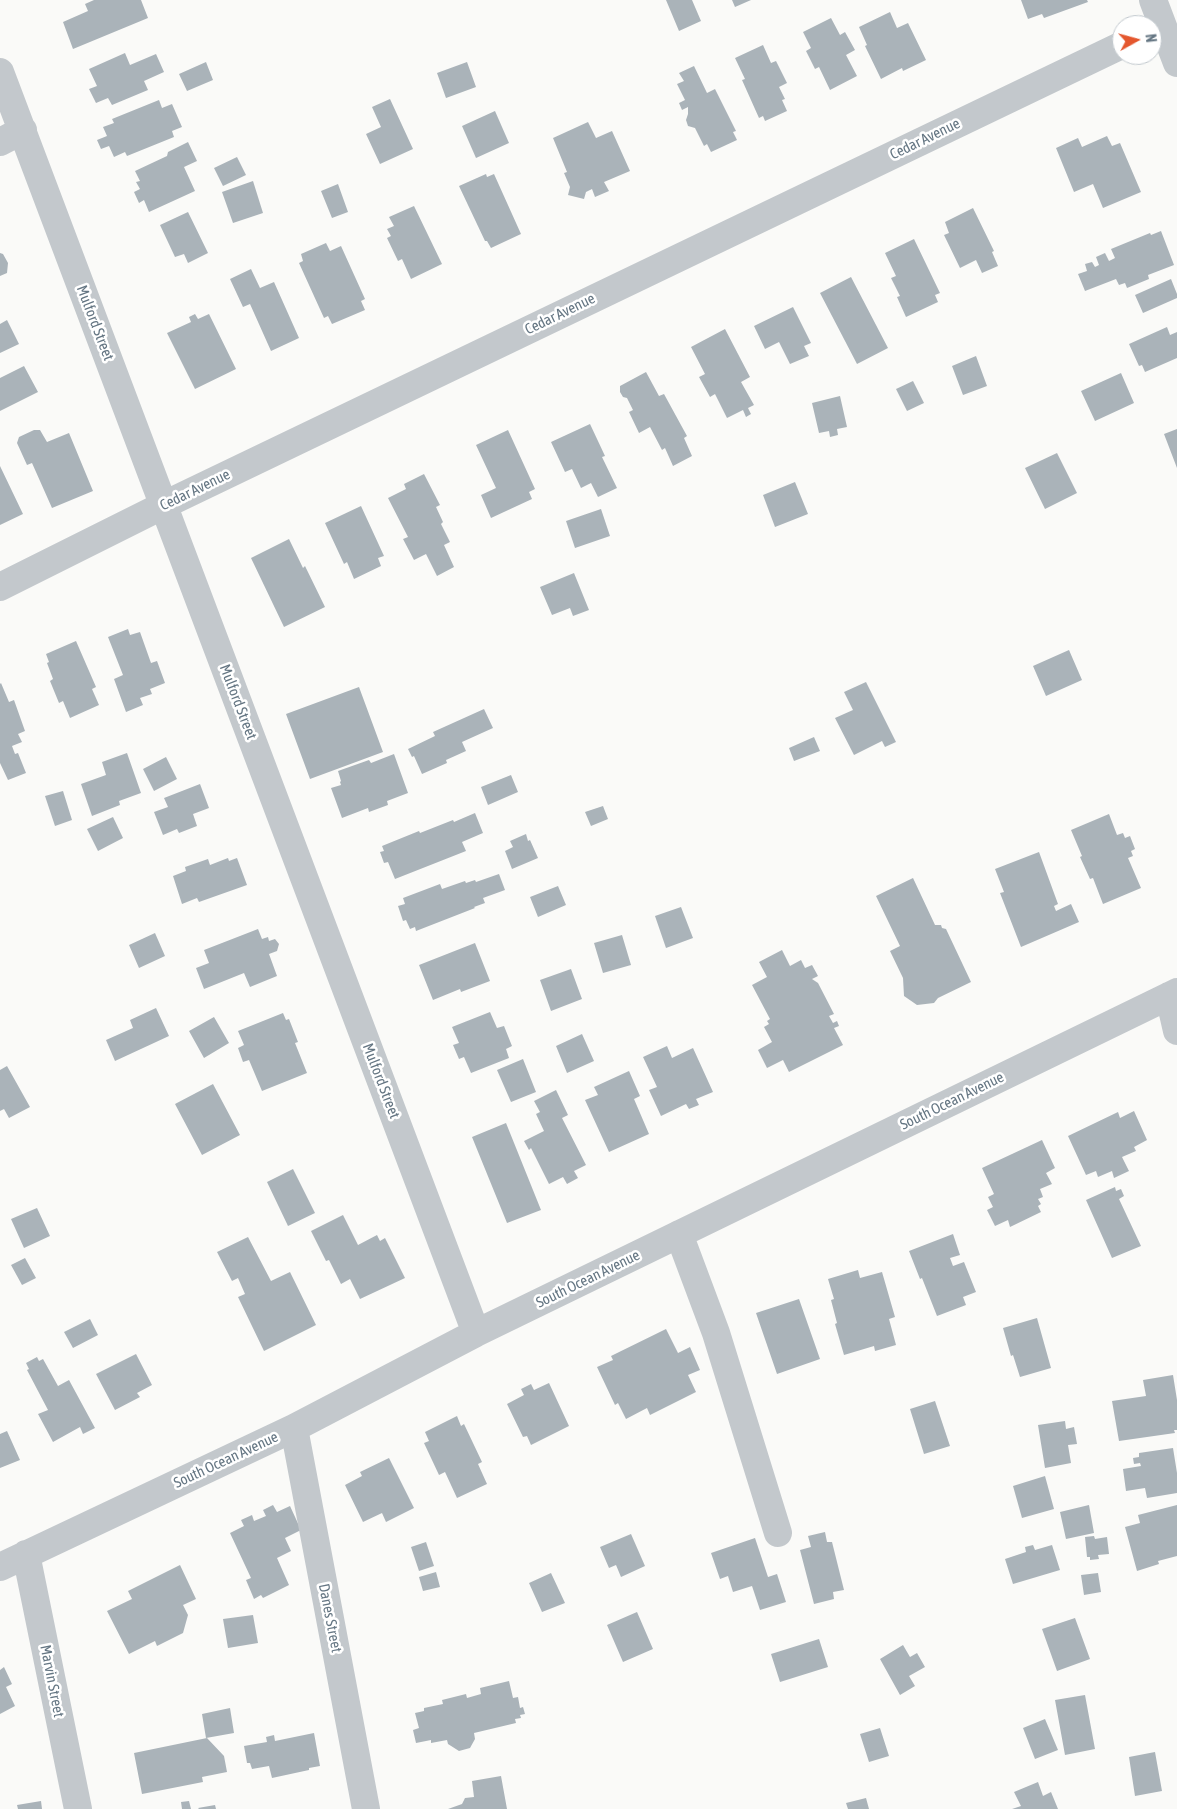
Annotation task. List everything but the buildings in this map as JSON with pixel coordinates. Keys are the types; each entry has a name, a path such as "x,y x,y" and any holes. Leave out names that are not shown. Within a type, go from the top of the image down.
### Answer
{"street":[{"path":"1153,0 1177,63"},
{"name":"Cedar Avenue","path":"0,587 164,505 1112,50"},
{"name":"Mulford Street","path":"0,72 11,136 164,505 476,1334"},
{"path":"1173,994 1177,1031"},
{"name":"South Ocean Avenue","path":"0,1567 294,1428 476,1334 1173,994"},
{"path":"679,1234 716,1333 778,1533"},
{"name":"Danes Street","path":"294,1428 366,1809"},
{"name":"Marvin Street","path":"26,1554 78,1809"}]}
